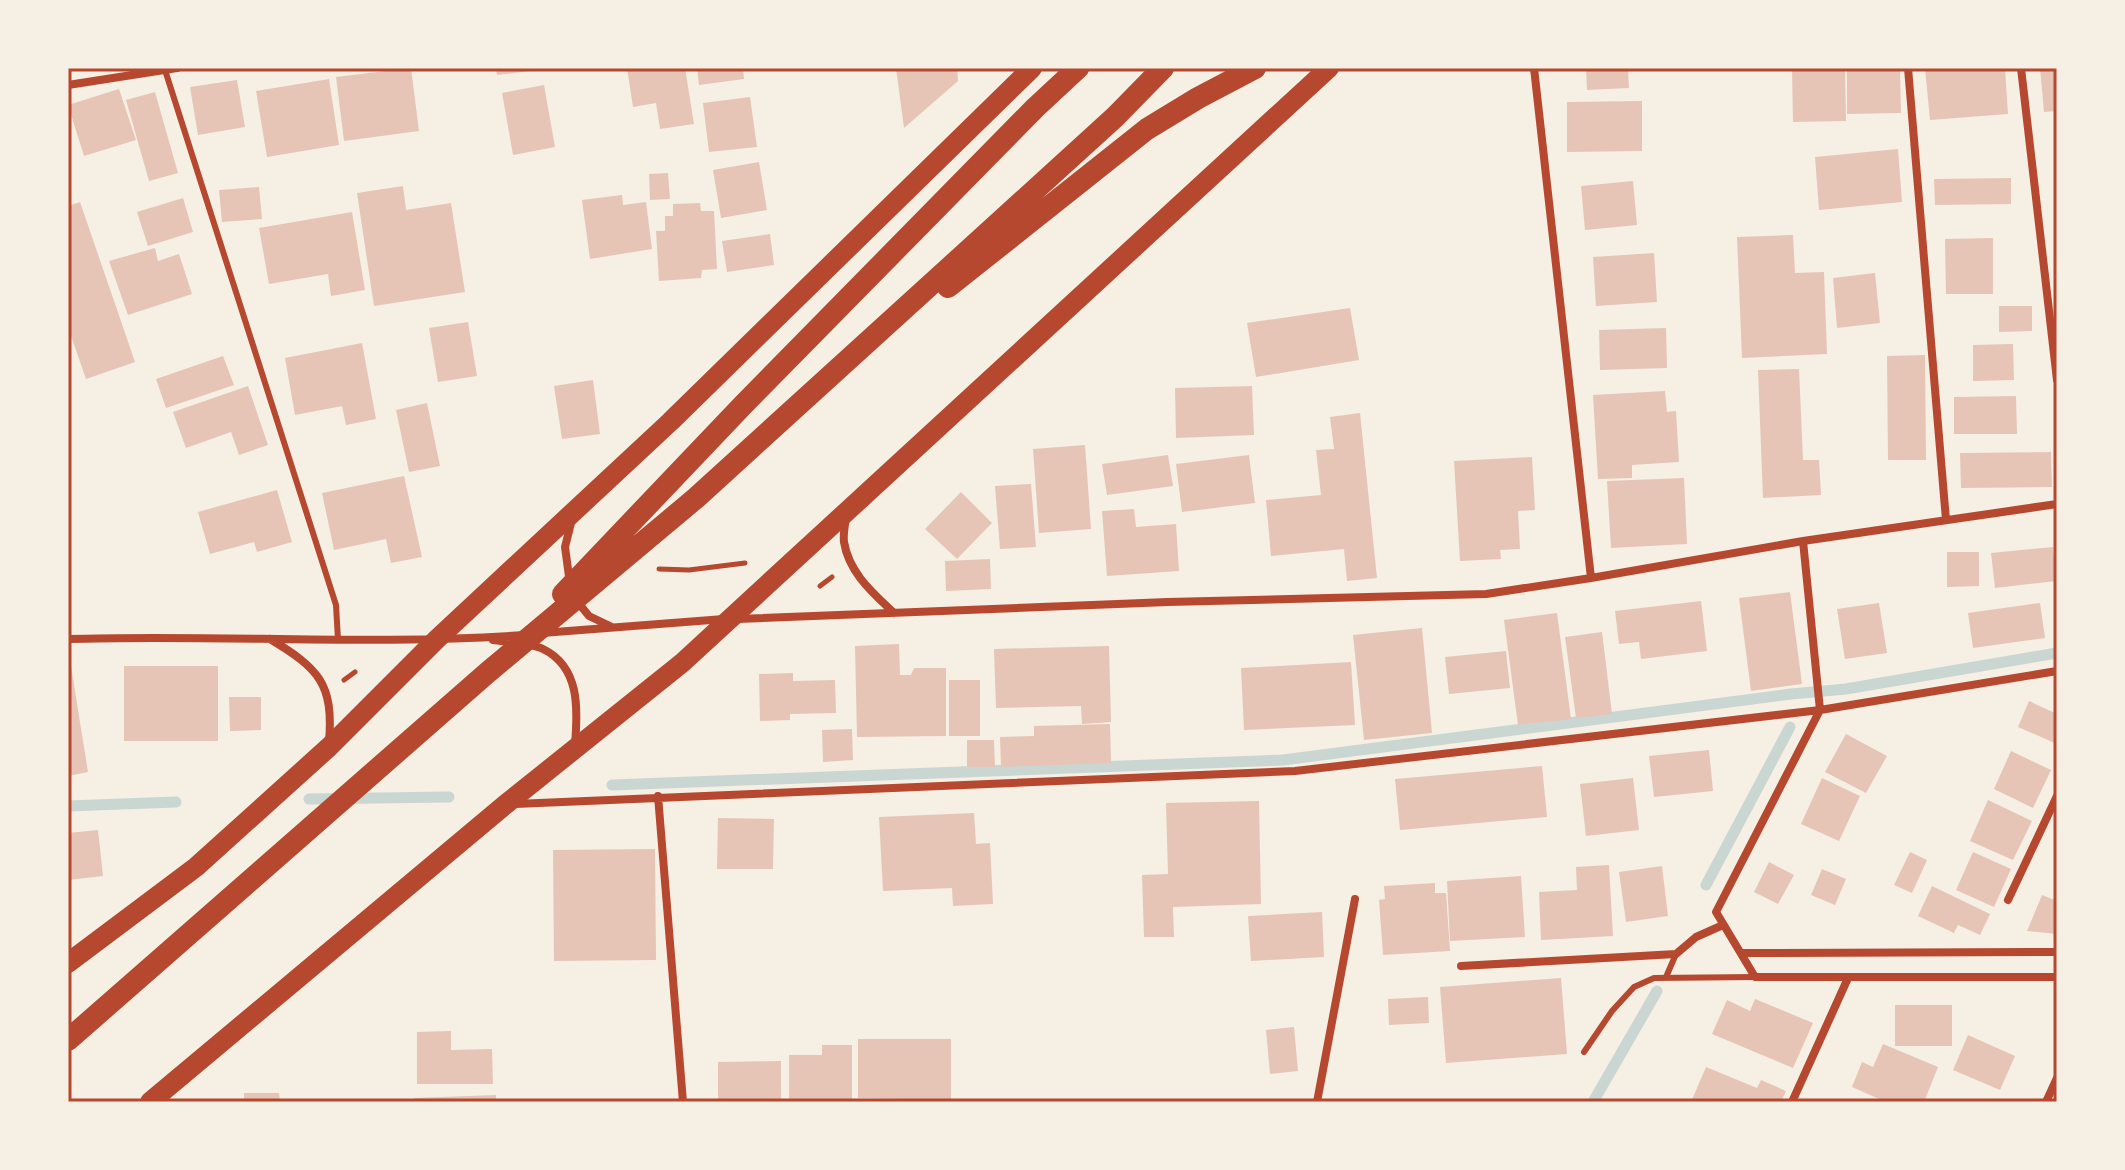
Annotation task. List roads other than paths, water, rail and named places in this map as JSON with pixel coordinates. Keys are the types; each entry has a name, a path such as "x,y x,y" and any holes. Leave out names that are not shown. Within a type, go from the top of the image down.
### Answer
{"highway":[{"path":"487,673 743,405 1078,68"},
{"path":"68,1040 487,673 696,498 1115,117 1163,68"},
{"path":"799,405 1147,129 1255,68"}],"main road":[{"path":"68,963 196,867 329,747 437,639 670,422 1032,68"},
{"path":"150,1102 506,804 682,663 1329,68"}],"street":[{"path":"68,85 177,68"},
{"path":"1534,68 1591,578"},
{"path":"1908,68 1946,520"},
{"path":"2021,68 2057,380"},
{"path":"68,628 70,639 481,638 731,619 1168,602 1486,594 1803,541 2057,504"},
{"path":"574,511 565,547 572,595 589,616 612,628"},
{"path":"847,512 843,540 851,564 868,588 894,613"},
{"path":"1803,541 1820,710 1716,912 1723,925 1755,977 2057,977"},
{"path":"481,638 542,648 564,665 573,685 577,713 575,748"},
{"path":"269,639 302,658 327,691 331,717 329,747"},
{"path":"506,804 1295,771 1820,710 2057,671"},
{"path":"658,796 683,1102"},
{"path":"2008,900 2057,796"},
{"path":"1317,1102 1355,899"},
{"path":"1461,966 1676,954 1696,937 1723,925"},
{"path":"1741,953 2057,952"},
{"path":"1792,1102 1848,978"},
{"path":"2046,1102 2057,1078"}],"lane":[{"path":"165,70 336,605 338,640"},
{"path":"1666,977 1676,954"},
{"path":"1584,1052 1612,1011 1634,987 1654,978 1755,977"}],"waterway":[{"path":"612,785 1283,760 1846,689 2057,653"},
{"path":"1706,885 1790,727"},
{"path":"309,799 449,797"},
{"path":"68,806 176,802"},
{"path":"1593,1102 1657,991"}]}
